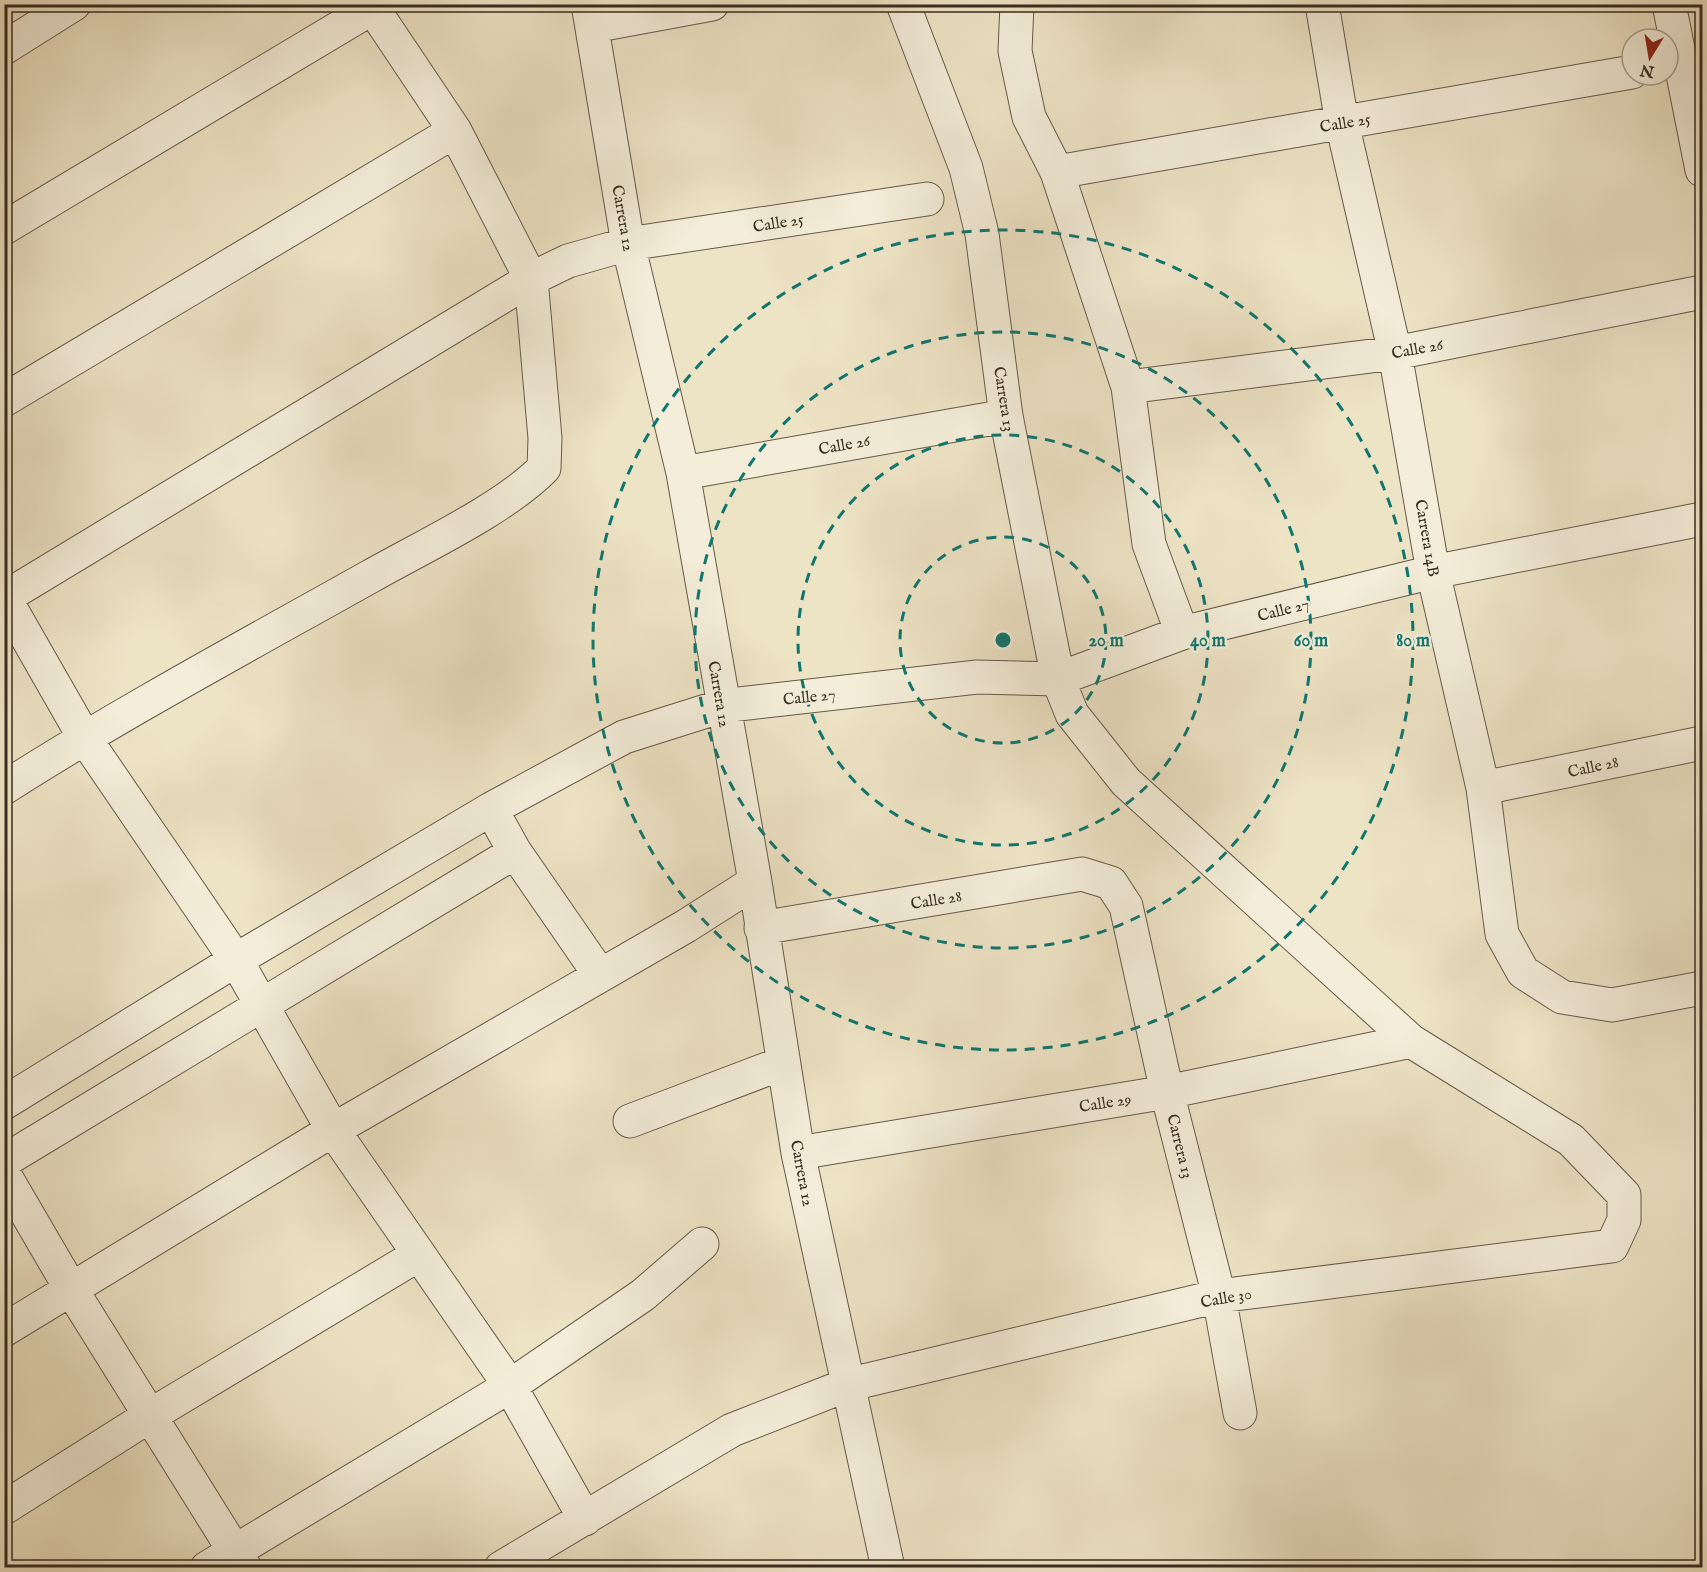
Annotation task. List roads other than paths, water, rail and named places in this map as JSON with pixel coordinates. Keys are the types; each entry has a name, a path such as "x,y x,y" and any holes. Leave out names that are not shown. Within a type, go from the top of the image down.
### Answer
{"street":[{"path":"4,48 74,4"},
{"path":"590,15 712,4"},
{"name":"Carrera 13","path":"903,4 969,179 982,234 1006,416 1058,678 1072,714 1126,782 1411,1041 1571,1140 1624,1195 1624,1220 1612,1246"},
{"path":"1017,4 1015,51 1029,117 1057,172 1128,387 1149,544 1182,633"},
{"name":"Carrera 14B","path":"1322,4 1342,123 1395,353 1433,572 1483,788 1502,934 1523,972 1562,997 1612,1005 1702,988"},
{"path":"1669,4 1684,64 1702,170"},
{"path":"4,228 371,6 454,131 531,279 546,438 544,468 529,483 467,521 84,737 4,788"},
{"name":"Carrera 12","path":"590,15 628,244 683,473 722,706 755,882 798,1153 888,1568"},
{"name":"Calle 25","path":"1057,172 1620,74"},
{"path":"4,400 454,131"},
{"name":"Calle 25","path":"5,597 531,279 568,261 628,244 927,199"},
{"name":"Calle 26","path":"1128,387 1395,353 1702,292"},
{"name":"Calle 26","path":"683,473 1006,416"},
{"name":"Calle 27","path":"4,1103 236,960 490,809 624,738 722,706 977,677 1058,678 1182,633 1433,572 1702,519"},
{"path":"5,597 84,737 236,960 333,1130 510,1386 585,1519"},
{"name":"Calle 28","path":"1483,788 1702,743"},
{"path":"490,809 515,852 600,975"},
{"path":"4,1161 264,1006 515,852"},
{"name":"Calle 28","path":"761,928 1082,874 1111,883"},
{"path":"4,1330 333,1130 686,926 755,882"},
{"name":"Carrera 13","path":"1111,883 1126,906 1167,1092 1219,1296 1240,1413"},
{"name":"Calle 29","path":"798,1153 1167,1092 1411,1041"},
{"path":"630,1121 783,1063"},
{"path":"4,1174 71,1289 240,1559"},
{"path":"207,1568 240,1559 510,1386 643,1295 702,1244"},
{"name":"Calle 30","path":"501,1568 732,1430 847,1385 1219,1296 1612,1246"},
{"path":"4,1508 151,1415 418,1254"}]}
